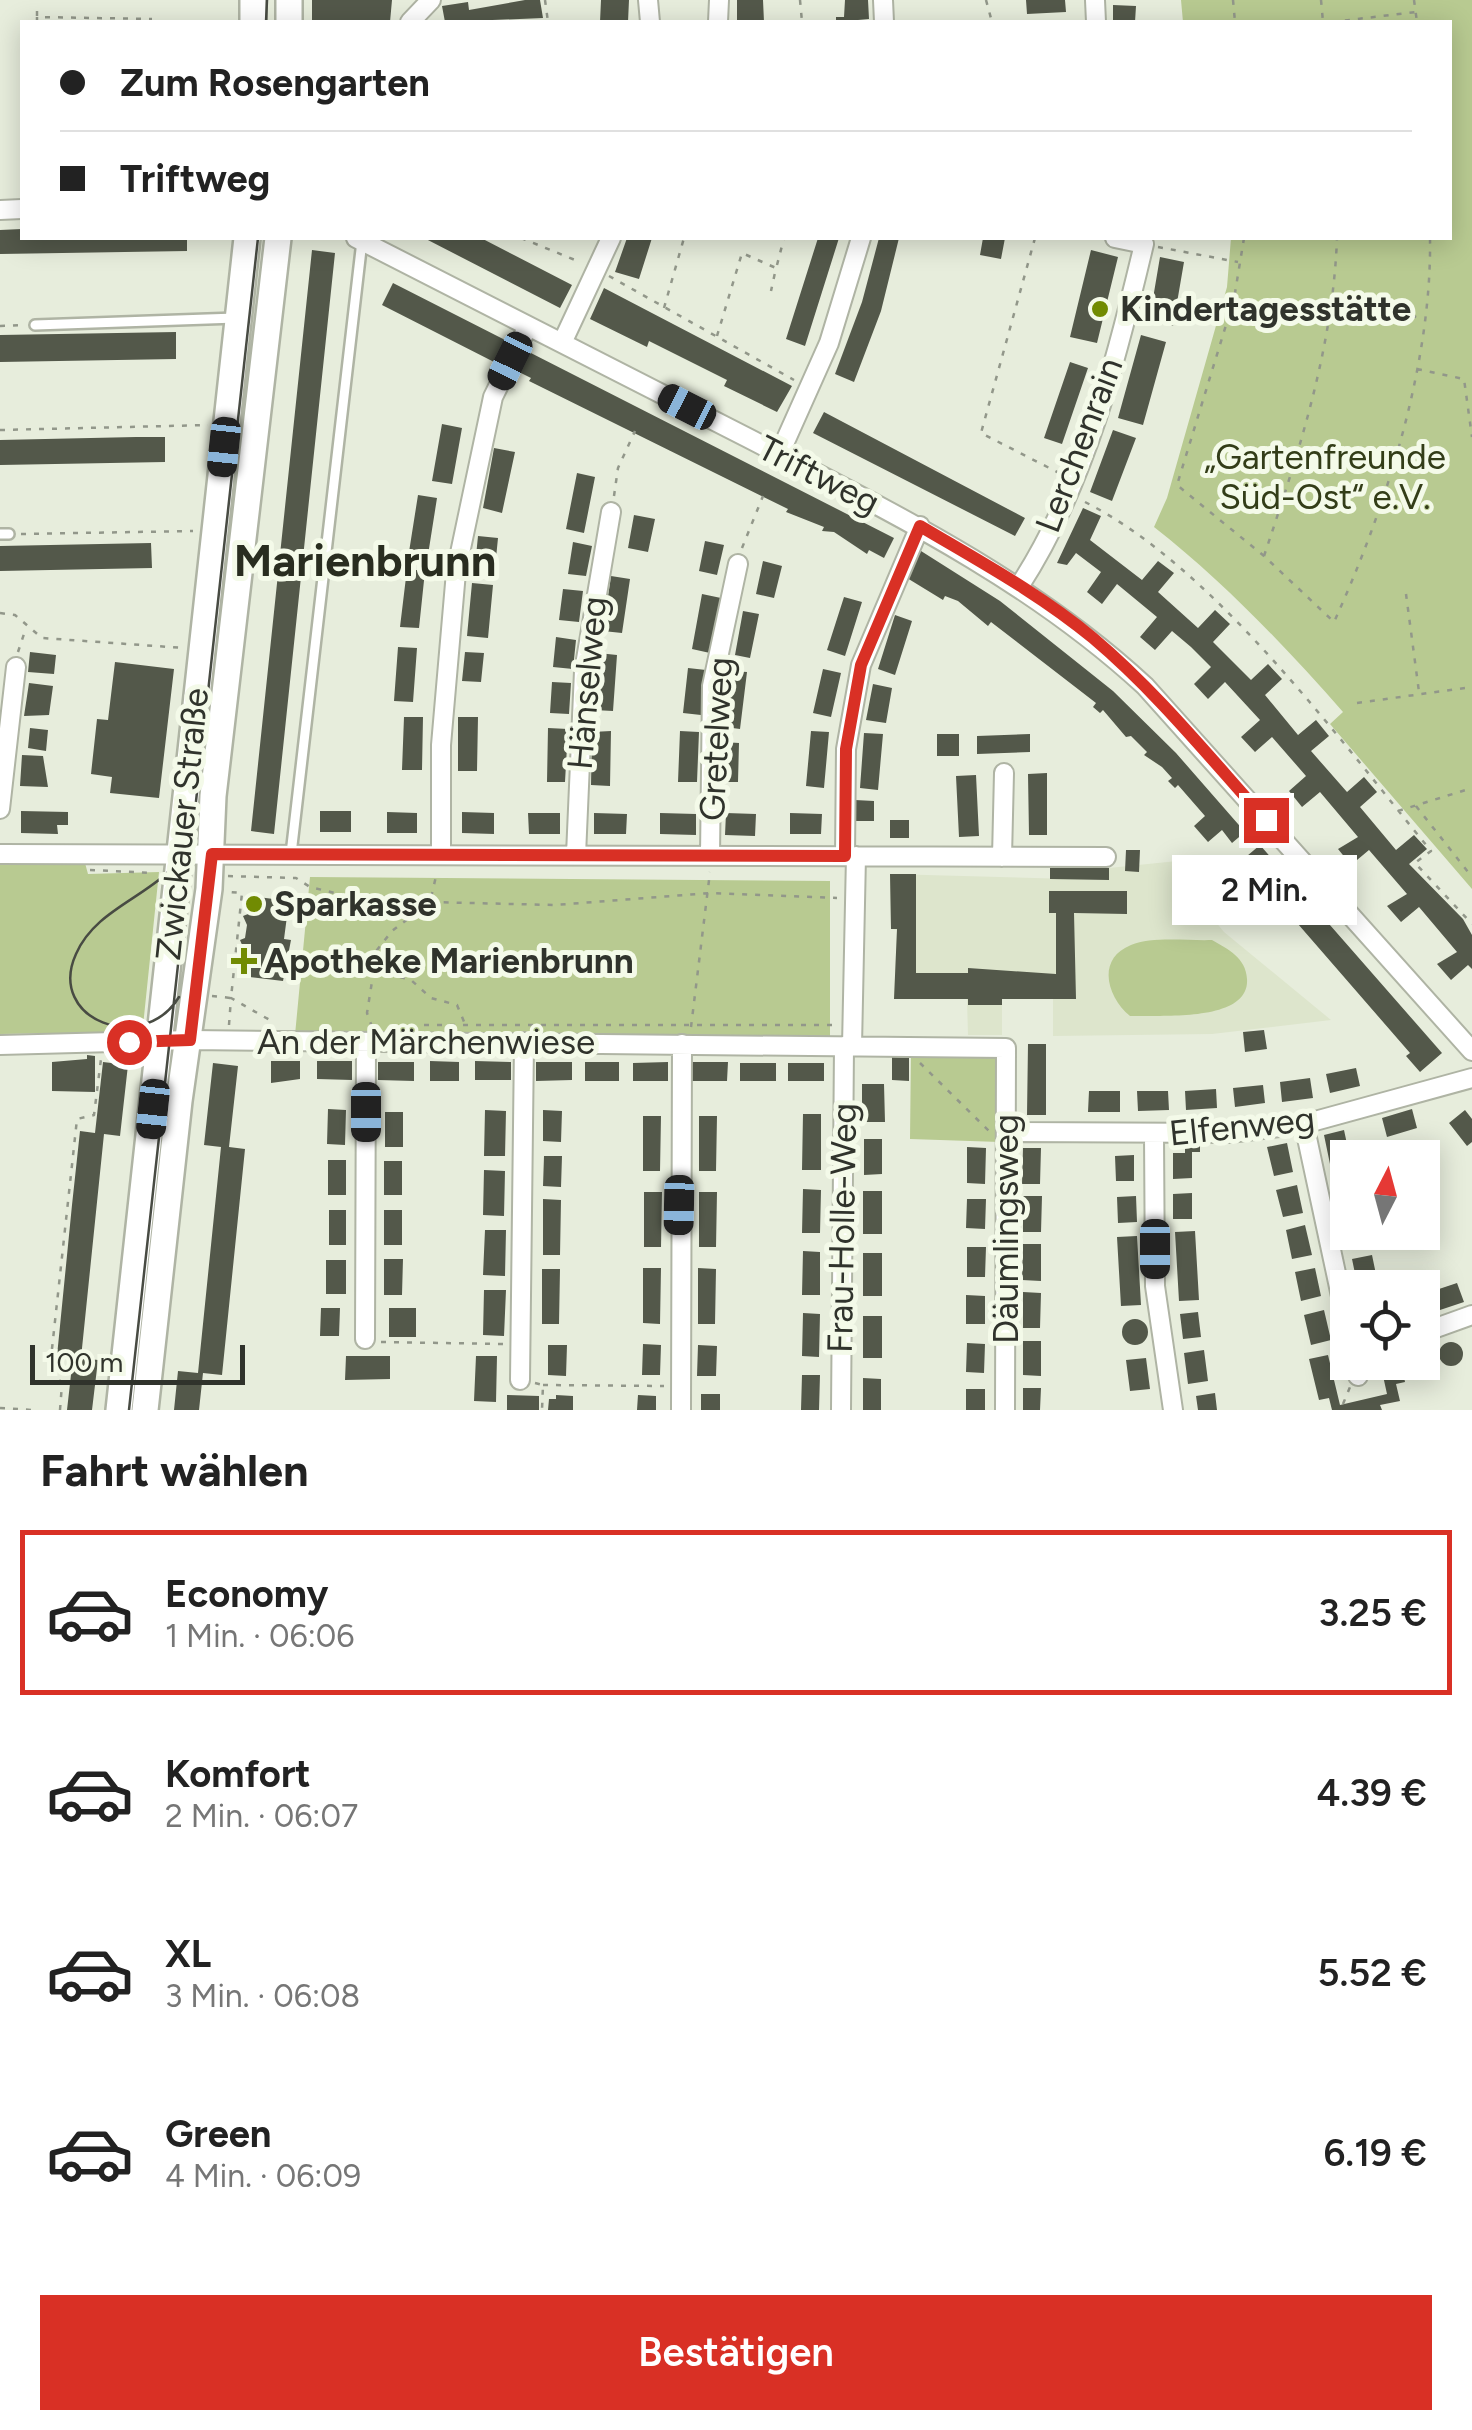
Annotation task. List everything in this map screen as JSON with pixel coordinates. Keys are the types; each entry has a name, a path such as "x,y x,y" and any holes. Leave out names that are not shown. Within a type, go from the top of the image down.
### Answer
{"main road":[{"name":"Zwickauer Straße","path":"119,1410 247,240"},
{"name":"Zwickauer Straße","path":"146,1410 214,873 213,796 278,240"}],"street":[{"path":"412,20 430,0"},
{"name":"Triftweg","path":"361,240 920,526 1020,584 1092,637 1145,686 1472,1051"},
{"path":"562,343 610,240"},
{"path":"780,454 810,388 860,240"},
{"name":"Lerchenrain","path":"1020,584 1068,485 1121,336 1144,241"},
{"path":"441,856 441,745 456,572 492,397 528,326"},
{"name":"Hänselweg","path":"576,855 584,671 612,512"},
{"path":"848,1046 851,856 846,749 861,665 920,526"},
{"name":"Gretelweg","path":"710,856 712,686 738,564"},
{"path":"0,809 16,667"},
{"path":"1002,857 1004,773"},
{"path":"0,854 178,854 214,873 291,854 1106,857"},
{"name":"An der Märchenwiese","path":"0,1046 160,1041 192,1032 524,1042 688,1038 905,1048 1006,1048"},
{"path":"365,1339 371,1036"},
{"path":"680,1410 688,1038"},
{"path":"520,1380 524,1042"},
{"name":"Frau-Holle-Weg","path":"841,1410 848,1046"},
{"name":"Däumlingsweg","path":"1005,1410 1006,1048"},
{"name":"Elfenweg","path":"1006,1134 1154,1136 1304,1124 1472,1078"},
{"path":"1304,1124 1335,1270"},
{"path":"1154,1136 1155,1286 1172,1410"},
{"path":"1440,1326 1472,1316"}],"lane":[{"path":"291,854 359,240"},
{"path":"35,325 238,318"}],"path":[{"path":"1414,0 1417,20"},
{"path":"36,4 36,20 152,20"},
{"path":"1349,20 1416,12"},
{"path":"526,240 598,270 810,388"},
{"path":"664,309 683,240"},
{"path":"771,292 783,240"},
{"path":"1034,240 981,433 1068,485 1229,614 1430,851 1415,863 1472,924"},
{"path":"1244,240 1234,299 1177,485 1264,556 1334,622 1378,514 1416,369 1430,240"},
{"path":"1264,556 1314,395 1334,300 1337,240"},
{"path":"1144,241 1240,263"},
{"path":"717,338 742,252 776,268"},
{"path":"1334,300 1422,318"},
{"path":"0,326 35,325"},
{"path":"1416,369 1464,379"},
{"path":"1472,370 1464,379 1472,437"},
{"path":"0,430 226,425"},
{"path":"612,512 618,468 635,431"},
{"path":"738,564 762,496"},
{"path":"4,534 215,531"},
{"path":"1406,594 1419,694"},
{"path":"0,613 16,615 42,638 201,648"},
{"path":"16,667 20,636 27,626"},
{"path":"1357,703 1472,687"},
{"path":"1398,812 1472,788"},
{"path":"1416,806 1472,878"},
{"path":"371,1036 367,1012 377,950 392,931 430,902 441,856"},
{"path":"688,1038 710,893 710,856"},
{"path":"214,873 296,878 310,887 364,900 398,896 430,902 555,905 710,893 838,898"},
{"path":"192,1032 228,1026 242,894 214,873"},
{"path":"374,970 411,980 431,998 458,1006 465,1025"},
{"path":"197,995 231,998 280,1026 262,1026"},
{"path":"354,1025 371,1036"},
{"path":"409,1025 688,1038 837,1026"},
{"path":"60,1410 62,1384 50,1368 75,1138 78,1119 94,1114 103,1043"},
{"path":"905,1048 995,1137 1006,1134"},
{"path":"365,1339 522,1344"},
{"path":"520,1380 543,1385 680,1386"},
{"path":"542,1410 543,1385"},
{"path":"0,1408 33,1410"}],"shaded area":[{"path":"1177,861 1195,885 1190,891 1224,932 1331,1020 1212,1034 1053,1036 1053,999 1002,999 1002,1035 968,1035 967,999 894,999 897,930 891,929 890,874 1109,880 1109,868"}],"green space":[{"name":"„Gartenfreunde Süd-Ost“ e.V.","path":"1181,0 1472,0 1472,889 1330,724 1343,712 1253,615 1154,527 1167,498 1227,287 1231,240 1452,240 1452,20 1183,20"},
{"path":"0,863 85,863 88,874 159,872 143,1026 135,1032 0,1034"},
{"path":"310,877 830,881 830,1039 295,1035"},
{"path":"1212,940 1235,955 1246,972 1244,993 1234,1003 1219,1010 1181,1015 1130,1016 1122,1008 1109,979 1109,969 1120,951 1149,941"},
{"path":"911,1051 995,1053 999,1058 1000,1142 910,1139"}],"building":[{"path":"312,0 392,0 390,20 312,20"},
{"path":"540,0 543,18 445,20 442,6 468,2 469,10"},
{"path":"601,0 629,0 628,20 600,20"},
{"path":"737,0 763,0 764,20 737,20"},
{"path":"845,0 868,0 869,19 836,20 844,17"},
{"path":"1026,0 1065,0 1066,12 1027,14"},
{"path":"1113,5 1136,6 1135,20 1113,20"},
{"path":"20,229 20,240 187,240 187,251 0,254 0,230"},
{"path":"428,240 485,240 572,285 560,308"},
{"path":"626,240 651,240 639,279 615,272"},
{"path":"817,240 838,240 805,346 786,339"},
{"path":"878,240 899,240 881,311 854,382 835,374 862,302"},
{"path":"983,240 1005,240 1001,259 980,255"},
{"path":"312,250 335,253 274,834 251,831"},
{"path":"1091,250 1118,257 1097,343 1070,337"},
{"path":"1160,257 1184,262 1173,326 1149,322"},
{"path":"393,283 509,342 498,364 382,305"},
{"path":"604,288 792,386 777,412 724,386 727,380 649,341 647,347 590,319"},
{"path":"176,332 176,359 0,362 0,335"},
{"path":"1141,335 1166,342 1143,425 1118,418"},
{"path":"525,350 894,538 884,558 869,550 867,554 834,532 822,531 824,527 786,512 788,509 529,381 531,378 515,370"},
{"path":"1070,362 1088,368 1062,444 1044,438"},
{"path":"824,412 1025,518 1015,536 813,433"},
{"path":"442,424 462,428 452,484 432,481"},
{"path":"1113,430 1136,438 1112,501 1090,492"},
{"path":"165,437 165,462 0,465 0,440"},
{"path":"494,448 515,452 502,513 483,508"},
{"path":"577,473 595,477 584,533 566,529"},
{"path":"418,495 437,498 428,555 409,552"},
{"path":"1083,508 1101,516 1090,540 1142,580 1158,561 1174,573 1158,592 1198,628 1215,610 1230,624 1213,642 1251,680 1268,664 1282,679 1265,695 1298,735 1316,720 1329,736 1311,751 1347,792 1364,777 1377,792 1360,807 1396,850 1414,835 1427,849 1409,864 1463,919 1472,935 1472,969 1468,965 1451,980 1437,964 1457,952 1419,907 1401,922 1387,906 1407,894 1369,850 1351,865 1338,849 1358,837 1320,792 1302,807 1289,791 1306,776 1272,737 1255,752 1241,737 1260,720 1225,682 1208,699 1194,684 1211,667 1191,647 1172,631 1155,650 1140,637 1157,617 1117,584 1102,604 1087,592 1101,572 1076,553 1067,565 1057,563"},
{"path":"634,515 655,519 648,552 628,548"},
{"path":"478,536 498,538 495,568 475,566"},
{"path":"705,541 724,545 717,575 699,571"},
{"path":"573,542 592,546 586,576 568,574"},
{"path":"151,543 152,568 0,571 0,546"},
{"path":"921,551 1000,601 1113,691 1176,753 1245,832 1232,843 1222,830 1208,842 1194,826 1205,816 1178,785 1175,788 1168,781 1172,778 1144,755 1147,752 1131,736 1126,737 1103,710 1100,713 1093,707 1096,703 991,622 988,626 958,601 945,596 943,600 907,578"},
{"path":"763,561 782,566 774,598 756,594"},
{"path":"407,569 425,571 419,628 400,627"},
{"path":"611,576 630,579 622,633 603,631"},
{"path":"472,583 493,585 488,638 467,636"},
{"path":"563,589 583,591 579,622 559,620"},
{"path":"702,594 721,598 710,653 692,649"},
{"path":"844,597 862,602 845,656 827,650"},
{"path":"743,611 759,614 750,658 735,655"},
{"path":"895,615 912,621 895,675 878,669"},
{"path":"556,637 576,640 573,669 553,667"},
{"path":"398,647 417,648 413,702 394,701"},
{"path":"30,652 56,655 54,674 28,672"},
{"path":"465,652 484,653 481,682 462,681"},
{"path":"598,653 617,655 613,711 594,710"},
{"path":"115,662 174,669 159,798 110,793 112,777 91,774 97,719 108,720"},
{"path":"688,668 706,670 701,715 683,713"},
{"path":"823,669 841,673 831,717 813,713"},
{"path":"732,671 747,672 740,729 725,727"},
{"path":"552,682 571,683 569,714 550,713"},
{"path":"29,683 53,686 49,715 24,716"},
{"path":"873,684 892,688 886,723 866,720"},
{"path":"404,717 423,717 422,770 402,770"},
{"path":"458,717 478,717 477,771 458,771"},
{"path":"30,728 48,730 46,751 28,748"},
{"path":"548,728 568,729 565,782 547,782"},
{"path":"611,731 610,786 591,785 592,732"},
{"path":"680,731 699,732 697,782 678,782"},
{"path":"811,731 829,732 824,788 806,786"},
{"path":"864,733 883,734 878,790 860,788"},
{"path":"937,734 959,734 959,756 937,756"},
{"path":"1030,734 1030,752 977,754 977,736"},
{"path":"723,742 739,743 738,782 722,782"},
{"path":"22,755 43,756 48,787 20,786"},
{"path":"1047,773 1047,835 1029,835 1028,774"},
{"path":"976,775 979,836 959,837 956,776"},
{"path":"855,800 874,801 874,821 854,821"},
{"path":"21,811 68,812 68,825 57,825 58,834 21,833"},
{"path":"320,811 351,811 351,832 320,832"},
{"path":"387,812 417,813 417,833 387,833"},
{"path":"462,812 494,813 494,834 462,833"},
{"path":"528,813 560,813 560,834 529,834"},
{"path":"594,813 627,814 626,834 594,834"},
{"path":"660,813 696,814 696,835 660,834"},
{"path":"726,813 756,814 755,836 725,835"},
{"path":"790,813 822,814 821,834 790,834"},
{"path":"890,820 909,820 909,838 890,838"},
{"path":"1260,845 1442,1053 1420,1072 1406,1056 1410,1053 1258,878 1249,885 1234,867"},
{"path":"1126,850 1140,850 1139,872 1125,871"},
{"path":"1050,868 1109,868 1109,880 1050,879"},
{"path":"890,874 916,874 916,973 968,973 968,968 1056,974 1056,913 1049,913 1049,891 1127,891 1127,914 1074,913 1076,999 1002,999 1002,1005 968,1005 968,999 894,999 897,929 891,929"},
{"path":"250,896 289,901 284,939 291,940 283,981 241,976 245,952 240,940 245,938 247,925 243,916 248,914"},
{"path":"1264,1030 1267,1049 1245,1052 1243,1032"},
{"path":"1028,1044 1046,1044 1046,1115 1027,1115"},
{"path":"87,1055 95,1056 95,1092 52,1091 52,1062 87,1059"},
{"path":"892,1057 909,1058 909,1081 892,1080"},
{"path":"271,1061 300,1061 300,1079 271,1083"},
{"path":"317,1061 352,1061 352,1080 317,1079"},
{"path":"430,1061 459,1062 459,1081 430,1081"},
{"path":"475,1061 511,1062 511,1080 475,1080"},
{"path":"103,1062 128,1065 120,1136 104,1134 81,1358 98,1360 92,1410 67,1410 73,1357 57,1356 72,1205 80,1131 95,1133"},
{"path":"378,1062 414,1062 414,1081 378,1080"},
{"path":"536,1062 572,1062 572,1080 536,1081"},
{"path":"585,1062 619,1062 619,1081 585,1081"},
{"path":"668,1062 668,1081 633,1081 633,1063"},
{"path":"692,1062 728,1062 727,1081 692,1081"},
{"path":"213,1063 238,1066 229,1147 245,1149 222,1375 203,1373 199,1410 174,1410 178,1371 198,1373 221,1147 204,1145"},
{"path":"740,1063 776,1063 776,1081 740,1081"},
{"path":"788,1063 824,1063 824,1081 788,1081"},
{"path":"1356,1068 1360,1086 1330,1093 1326,1074"},
{"path":"1310,1078 1313,1098 1282,1102 1280,1082"},
{"path":"862,1084 884,1084 885,1122 862,1122"},
{"path":"1263,1085 1265,1103 1235,1107 1233,1088"},
{"path":"1216,1089 1217,1108 1186,1110 1185,1091"},
{"path":"1089,1091 1120,1091 1120,1112 1088,1112"},
{"path":"1137,1091 1168,1091 1169,1110 1138,1111"},
{"path":"328,1109 346,1110 345,1145 327,1144"},
{"path":"1412,1109 1417,1128 1387,1137 1382,1118"},
{"path":"485,1110 506,1111 505,1156 484,1156"},
{"path":"543,1110 562,1111 561,1142 543,1141"},
{"path":"1465,1110 1472,1119 1472,1142 1467,1146 1449,1123"},
{"path":"385,1112 403,1112 403,1147 385,1147"},
{"path":"803,1114 821,1114 821,1170 802,1170"},
{"path":"643,1116 661,1116 660,1171 643,1171"},
{"path":"699,1116 717,1116 716,1171 699,1171"},
{"path":"1344,1130 1346,1140 1330,1140 1330,1164 1324,1135"},
{"path":"864,1139 882,1139 882,1174 864,1175"},
{"path":"1185,1142 1200,1142 1200,1152 1192,1152 1192,1178 1173,1179 1173,1153 1185,1153"},
{"path":"1287,1143 1293,1172 1274,1176 1267,1147"},
{"path":"967,1147 986,1148 985,1184 967,1183"},
{"path":"1023,1148 1041,1148 1040,1184 1022,1184"},
{"path":"1134,1155 1134,1181 1116,1181 1115,1156"},
{"path":"544,1156 562,1156 561,1187 543,1186"},
{"path":"328,1160 346,1160 346,1195 328,1195"},
{"path":"384,1161 402,1161 402,1195 384,1195"},
{"path":"484,1170 505,1171 504,1216 483,1215"},
{"path":"1297,1185 1303,1213 1283,1217 1276,1190"},
{"path":"803,1189 821,1190 820,1233 802,1233"},
{"path":"863,1191 882,1191 882,1234 863,1234"},
{"path":"644,1192 662,1192 661,1247 644,1247"},
{"path":"699,1192 717,1192 716,1247 699,1247"},
{"path":"1192,1193 1192,1219 1173,1219 1173,1194"},
{"path":"1023,1196 1042,1196 1041,1232 1023,1232"},
{"path":"1136,1196 1137,1222 1118,1223 1117,1197"},
{"path":"543,1199 561,1200 560,1255 543,1255"},
{"path":"967,1199 986,1199 985,1229 966,1228"},
{"path":"329,1210 346,1210 346,1245 329,1245"},
{"path":"384,1210 402,1210 402,1245 384,1245"},
{"path":"1305,1225 1312,1255 1292,1259 1286,1230"},
{"path":"485,1230 506,1230 505,1276 483,1275"},
{"path":"1195,1231 1199,1300 1179,1301 1175,1232"},
{"path":"1137,1236 1141,1305 1121,1306 1117,1237"},
{"path":"1023,1244 1041,1244 1041,1281 1022,1280"},
{"path":"967,1247 986,1247 985,1277 967,1277"},
{"path":"803,1251 820,1252 820,1295 802,1295"},
{"path":"863,1253 882,1253 882,1296 863,1296"},
{"path":"1372,1255 1375,1270 1354,1270 1352,1259"},
{"path":"384,1259 403,1259 402,1295 384,1295"},
{"path":"326,1260 346,1260 346,1294 326,1294"},
{"path":"643,1268 661,1268 660,1324 643,1323"},
{"path":"698,1268 716,1269 715,1324 698,1324"},
{"path":"1315,1268 1321,1296 1301,1301 1295,1272"},
{"path":"542,1269 560,1269 559,1324 542,1324"},
{"path":"1457,1283 1464,1302 1440,1310 1440,1289"},
{"path":"484,1290 506,1290 504,1336 483,1335"},
{"path":"1023,1292 1041,1293 1040,1328 1023,1328"},
{"path":"966,1295 985,1296 985,1324 966,1324"},
{"path":"321,1308 340,1308 339,1336 320,1336"},
{"path":"389,1308 416,1308 416,1337 389,1337"},
{"path":"1324,1310 1330,1340 1311,1345 1304,1315"},
{"path":"1198,1312 1201,1337 1183,1339 1180,1314"},
{"path":"803,1313 820,1314 819,1357 802,1356"},
{"path":"863,1316 882,1316 882,1358 863,1358"},
{"path":"1135,1319 1144,1323 1148,1332 1144,1341 1135,1345 1126,1341 1122,1332 1126,1323"},
{"path":"1023,1341 1041,1341 1041,1376 1023,1375"},
{"path":"967,1343 985,1344 984,1373 966,1372"},
{"path":"1456,1343 1462,1349 1460,1363 1442,1363 1442,1345"},
{"path":"643,1344 661,1345 660,1375 642,1375"},
{"path":"548,1345 567,1345 566,1376 548,1375"},
{"path":"698,1345 717,1346 716,1376 697,1376"},
{"path":"1204,1350 1208,1381 1188,1384 1184,1353"},
{"path":"1328,1355 1330,1380 1334,1380 1340,1405 1387,1394 1384,1380 1405,1380 1396,1384 1400,1401 1380,1405 1382,1410 1332,1410 1329,1398 1319,1400 1309,1359"},
{"path":"346,1356 390,1356 390,1379 345,1380"},
{"path":"476,1356 497,1356 496,1402 474,1401"},
{"path":"1146,1358 1150,1389 1130,1391 1126,1360"},
{"path":"802,1375 820,1375 819,1410 801,1410"},
{"path":"863,1378 881,1379 881,1410 863,1410"},
{"path":"1023,1388 1041,1388 1040,1410 1023,1410"},
{"path":"966,1389 985,1389 985,1410 966,1410"},
{"path":"1215,1393 1217,1410 1198,1410 1196,1396"},
{"path":"701,1394 720,1394 720,1410 701,1410"},
{"path":"507,1395 539,1396 539,1410 507,1410"},
{"path":"556,1395 573,1396 573,1410 548,1410 549,1399 556,1399"},
{"path":"638,1395 656,1396 656,1410 637,1410"}],"tram line":[{"path":"266,20 267,0"},
{"path":"129,1410 258,240"},
{"path":"179,997 163,1015 144,1024 123,1027 86,1012 74,997 70,977 76,954 87,936 101,921 167,874 190,841"}],"place":[{"name":"Kindertagesstätte","path":"1100,309"},
{"name":"Sparkasse","path":"254,904"},
{"name":"Apotheke Marienbrunn","path":"244,961"}],"district":[{"name":"Marienbrunn","path":"365,560"}],"route":[{"path":"129,1042 190,1040 212,854 845,856 846,749 861,665 920,526 1020,584 1092,637 1145,686 1266,820"}]}
